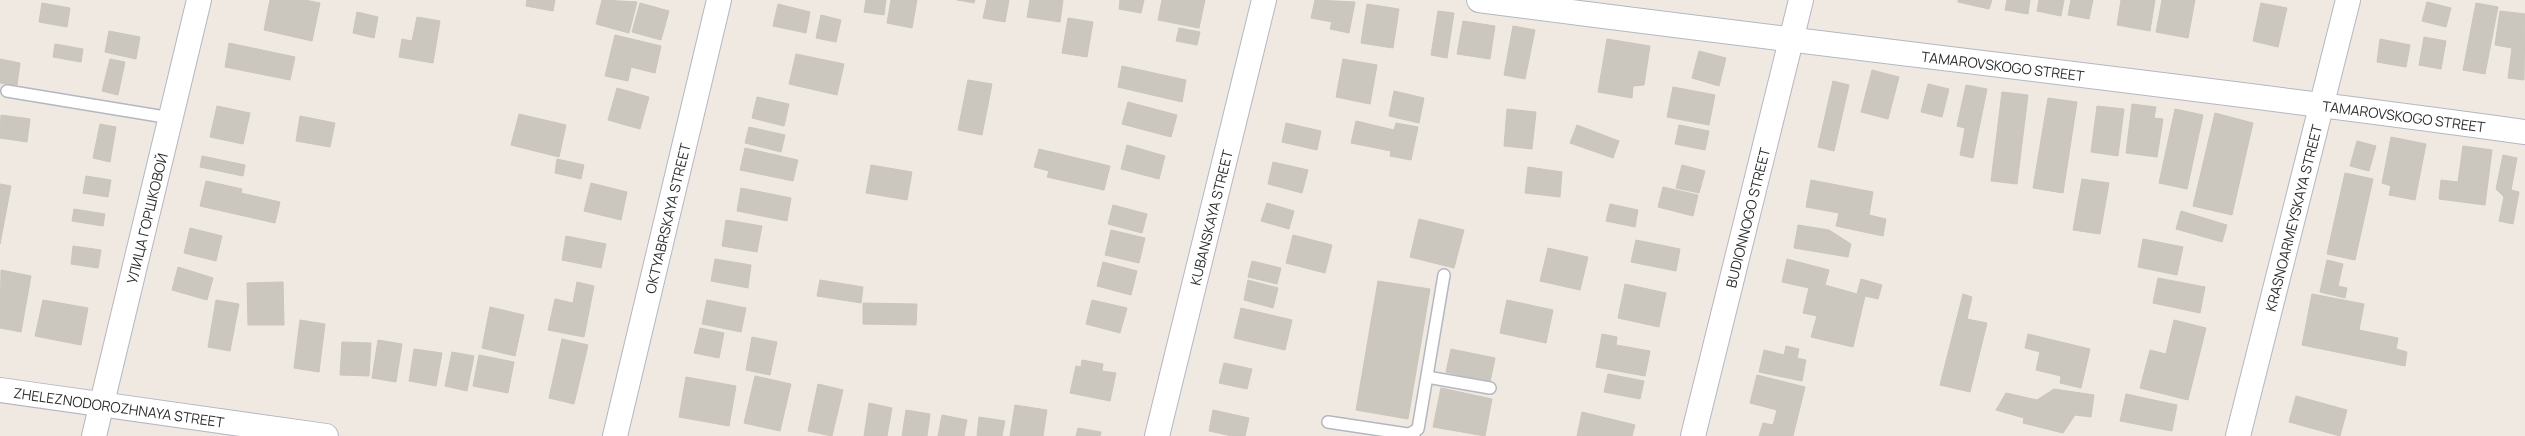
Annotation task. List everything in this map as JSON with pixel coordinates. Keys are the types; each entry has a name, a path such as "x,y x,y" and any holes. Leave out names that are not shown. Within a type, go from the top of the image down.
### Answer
{"street":[{"name":"УЛИЦА ГОРШКОВОЙ","path":"94,436 199,0"},
{"name":"OKTYABRSKAYA STREET","path":"615,436 719,0"},
{"name":"KUBANSKAYA STREET","path":"1157,436 1264,0"},
{"name":"TAMAROVSKOGO STREET","path":"1479,0 1791,41 2323,104 2525,132"},
{"name":"BUDIONNOGO STREET","path":"1692,436 1801,0"},
{"name":"KRASNOARMEYSKAYA STREET","path":"2238,436 2348,0"},
{"name":"ZHELEZNODOROZHNAYA STREET","path":"0,390 326,436"}],"lane":[{"path":"7,91 171,118"},
{"path":"1328,422 1411,435 1418,428 1444,275"},
{"path":"1427,377 1490,388"}],"building":[{"path":"270,0 305,0 320,3 312,41 264,30"},
{"path":"527,0 555,0 553,11 526,6"},
{"path":"602,0 637,2 629,33 596,24"},
{"path":"866,0 886,0 884,15 864,12"},
{"path":"891,0 917,0 912,28 887,23"},
{"path":"957,0 975,0 974,3"},
{"path":"987,0 1009,0 1005,22 983,18"},
{"path":"1030,0 1063,0 1060,22 1027,17"},
{"path":"1120,0 1144,0 1141,13 1119,9"},
{"path":"1162,0 1205,0 1199,28 1158,20"},
{"path":"1315,0 1355,2 1349,33 1330,29 1332,22 1311,18"},
{"path":"1958,0 1992,0 1989,9 1958,2"},
{"path":"2007,0 2030,0 2028,14 2005,10"},
{"path":"2039,0 2064,0 2061,16 2037,11"},
{"path":"2071,0 2093,0 2089,19 2068,15"},
{"path":"2121,0 2155,0 2150,31 2117,25"},
{"path":"2162,0 2195,0 2188,38 2156,32"},
{"path":"2427,2 2451,8 2446,27 2422,21"},
{"path":"42,3 70,8 67,27 39,22"},
{"path":"640,3 669,11 661,40 632,32"},
{"path":"2261,3 2287,8 2278,47 2253,41"},
{"path":"2476,3 2498,7 2485,74 2463,70"},
{"path":"778,4 810,12 806,33 773,26"},
{"path":"1367,4 1399,9 1393,48 1361,43"},
{"path":"1438,11 1454,13 1447,58 1431,55"},
{"path":"2500,11 2525,14 2524,80 2508,78 2512,48 2495,45"},
{"path":"357,12 378,17 374,38 353,33"},
{"path":"821,15 841,20 836,42 816,38"},
{"path":"417,17 440,21 433,63 399,57 402,39 412,41"},
{"path":"1068,18 1093,22 1087,57 1062,53"},
{"path":"1463,21 1495,26 1490,59 1457,54"},
{"path":"1513,26 1535,30 1525,79 1504,75"},
{"path":"1179,28 1200,32 1197,45 1176,41"},
{"path":"109,31 140,37 136,59 105,52"},
{"path":"615,35 661,46 655,73 631,67 628,81 605,76"},
{"path":"2424,37 2446,41 2441,69 2419,65"},
{"path":"1607,39 1650,46 1644,85 1633,86 1632,98 1598,92"},
{"path":"2380,39 2410,45 2406,67 2377,62"},
{"path":"229,43 295,57 290,80 225,67"},
{"path":"55,44 83,49 81,62 53,57"},
{"path":"1699,51 1726,58 1719,86 1692,78"},
{"path":"796,54 844,64 837,95 789,84"},
{"path":"0,59 20,63 17,85 0,83"},
{"path":"110,59 125,62 118,95 102,91"},
{"path":"1343,59 1377,65 1370,104 1336,97"},
{"path":"1122,66 1186,80 1182,102 1118,87"},
{"path":"1872,70 1899,77 1888,119 1861,112"},
{"path":"968,80 992,84 982,135 958,130"},
{"path":"1833,81 1849,85 1834,151 1818,147"},
{"path":"1928,84 1949,89 1942,117 1921,112"},
{"path":"1966,85 1987,89 1973,158 1960,155 1965,128 1957,126"},
{"path":"1673,87 1715,95 1709,125 1667,117"},
{"path":"617,88 649,97 640,129 608,120"},
{"path":"1394,91 1424,98 1419,123 1389,116"},
{"path":"2002,92 2028,95 2017,184 1991,181"},
{"path":"757,97 789,104 784,126 752,118"},
{"path":"2048,98 2077,102 2063,193 2033,188"},
{"path":"1128,102 1177,115 1171,137 1122,124"},
{"path":"2132,104 2156,107 2154,118 2163,119 2157,157 2126,153"},
{"path":"217,106 250,113 243,144 210,137"},
{"path":"2097,106 2124,109 2118,156 2091,152"},
{"path":"1507,109 1536,112 1532,149 1504,146"},
{"path":"2175,109 2203,115 2187,189 2159,183"},
{"path":"2215,113 2253,123 2232,215 2193,206"},
{"path":"519,114 566,125 559,157 511,145"},
{"path":"1,115 30,119 27,142 0,138"},
{"path":"300,116 335,123 330,147 296,141"},
{"path":"1356,121 1394,130 1396,123 1418,127 1411,160 1390,156 1391,151 1351,143"},
{"path":"1286,123 1321,131 1317,150 1282,142"},
{"path":"100,124 116,127 110,162 93,158"},
{"path":"1577,125 1619,141 1613,158 1570,143"},
{"path":"1679,125 1709,131 1705,150 1675,144"},
{"path":"749,127 785,135 781,152 745,143"},
{"path":"2391,137 2426,144 2415,200 2389,195 2391,186 2382,183"},
{"path":"2357,141 2376,146 2369,171 2350,166"},
{"path":"1127,145 1165,156 1159,179 1121,169"},
{"path":"2463,146 2492,150 2485,205 2439,199 2441,180 2458,182"},
{"path":"745,148 798,160 793,181 740,170"},
{"path":"1039,149 1110,166 1104,190 1047,177 1049,171 1034,167"},
{"path":"2503,155 2517,158 2511,190 2519,192 2513,224 2499,221 2504,197 2496,189"},
{"path":"202,156 245,165 243,176 200,167"},
{"path":"557,159 584,165 581,179 555,173"},
{"path":"1273,162 1308,170 1302,193 1268,184"},
{"path":"871,165 912,172 907,200 866,193"},
{"path":"1682,165 1705,171 1699,193 1676,188"},
{"path":"1528,167 1562,172 1560,197 1525,193"},
{"path":"2345,173 2373,179 2355,260 2327,254"},
{"path":"86,176 111,180 108,197 83,193"},
{"path":"2082,179 2109,183 2100,234 2073,230"},
{"path":"1811,180 1873,192 1869,215 1886,219 1883,236 1836,226 1839,213 1806,207"},
{"path":"206,181 242,189 241,193 280,202 275,223 200,206"},
{"path":"591,183 627,192 621,220 584,211"},
{"path":"0,184 11,186 0,244"},
{"path":"1663,187 1698,195 1693,216 1658,207"},
{"path":"741,188 791,198 787,221 737,211"},
{"path":"1267,203 1294,211 1289,229 1261,221"},
{"path":"1610,204 1638,210 1635,227 1606,221"},
{"path":"1113,205 1147,214 1142,233 1108,224"},
{"path":"74,209 105,214 103,226 72,221"},
{"path":"2181,211 2227,225 2222,242 2176,229"},
{"path":"1419,219 1464,230 1454,268 1410,257"},
{"path":"726,220 762,226 757,252 722,246"},
{"path":"1798,225 1829,230 1851,244 1848,257 1794,248"},
{"path":"190,228 222,236 216,261 184,253"},
{"path":"1111,230 1145,238 1139,263 1105,255"},
{"path":"1293,235 1332,245 1325,273 1286,263"},
{"path":"566,236 606,244 601,268 562,260"},
{"path":"2143,239 2183,247 2177,275 2138,267"},
{"path":"1636,240 1680,249 1676,271 1631,262"},
{"path":"73,246 101,250 98,268 71,264"},
{"path":"1548,248 1588,257 1580,290 1540,281"},
{"path":"715,259 751,265 748,288 711,281"},
{"path":"1787,259 1829,270 1825,285 1857,294 1861,279 1882,285 1878,299 1865,296 1853,347 1811,337 1817,316 1803,313 1809,288 1782,282"},
{"path":"2327,260 2343,264 2338,286 2347,288 2345,298 2320,292"},
{"path":"1252,261 1281,268 1277,284 1248,277"},
{"path":"1103,262 1137,271 1131,295 1097,286"},
{"path":"178,267 213,278 207,300 172,290"},
{"path":"1,270 31,276 21,332 0,328"},
{"path":"2158,278 2205,287 2200,313 2153,303"},
{"path":"820,280 863,287 861,303 817,296"},
{"path":"1248,280 1278,288 1273,308 1244,300"},
{"path":"1378,281 1430,289 1408,419 1356,410"},
{"path":"283,282 284,325 248,325 247,283"},
{"path":"577,282 594,286 584,337 548,330 555,299 573,303"},
{"path":"1625,284 1666,293 1659,327 1618,318"},
{"path":"1963,294 1972,297 1967,319 1987,323 1970,392 1940,385"},
{"path":"2312,294 2364,304 2359,330 2398,338 2396,349 2407,352 2405,366 2302,345"},
{"path":"43,300 88,308 81,345 35,336"},
{"path":"216,300 239,304 230,351 208,347"},
{"path":"707,300 746,308 741,332 702,324"},
{"path":"1092,300 1127,308 1120,333 1086,324"},
{"path":"1507,300 1553,310 1546,343 1500,333"},
{"path":"863,303 917,304 916,325 863,324"},
{"path":"490,307 524,315 515,356 482,348"},
{"path":"1241,308 1292,320 1285,350 1234,338"},
{"path":"300,320 325,324 319,372 294,368"},
{"path":"2174,320 2206,328 2188,400 2140,388 2150,350 2166,354"},
{"path":"700,328 724,333 719,358 694,353"},
{"path":"1602,334 1617,337 1616,345 1650,351 1645,376 1596,367"},
{"path":"2028,334 2090,349 2081,388 2060,383 2061,376 2036,370 2040,352 2025,348"},
{"path":"752,337 777,342 770,375 746,370"},
{"path":"562,339 588,345 574,404 549,398"},
{"path":"378,340 402,344 396,382 372,378"},
{"path":"342,342 371,343 369,376 340,375"},
{"path":"1786,346 1799,349 1797,358 1806,360 1802,381 1759,372 1764,350 1784,355"},
{"path":"414,349 442,353 436,386 409,381"},
{"path":"1451,349 1495,358 1490,382 1446,372"},
{"path":"452,352 474,356 467,391 445,386"},
{"path":"479,355 514,362 508,393 473,386"},
{"path":"1082,360 1103,364 1102,371 1116,373 1110,401 1070,393 1076,366 1081,367"},
{"path":"1224,363 1252,369 1247,389 1219,383"},
{"path":"1608,374 1644,381 1640,399 1604,392"},
{"path":"1757,375 1805,387 1793,436 1759,436 1763,423 1773,425 1777,410 1750,403"},
{"path":"755,376 791,384 780,431 744,423"},
{"path":"686,377 736,386 729,426 679,417"},
{"path":"818,384 843,390 832,436 808,431"},
{"path":"1441,388 1492,399 1485,436 1433,427"},
{"path":"2054,389 2094,395 2091,417 2075,415 2063,433 2023,423 2024,418 1996,410 2006,393 2037,400"},
{"path":"2126,394 2177,405 2172,431 2120,421"},
{"path":"2296,396 2347,410 2340,436 2289,422"},
{"path":"869,403 892,408 887,436 864,436"},
{"path":"1015,405 1047,410 1043,436 1010,436"},
{"path":"906,410 930,414 927,436 902,436"},
{"path":"1213,410 1249,418 1245,436 1232,436 1209,431"},
{"path":"1582,412 1635,425 1632,436 1577,436"},
{"path":"942,415 967,420 964,436 938,436"},
{"path":"979,417 1005,421 1002,436 977,436"},
{"path":"1078,428 1101,432 1100,436 1076,436"}]}
